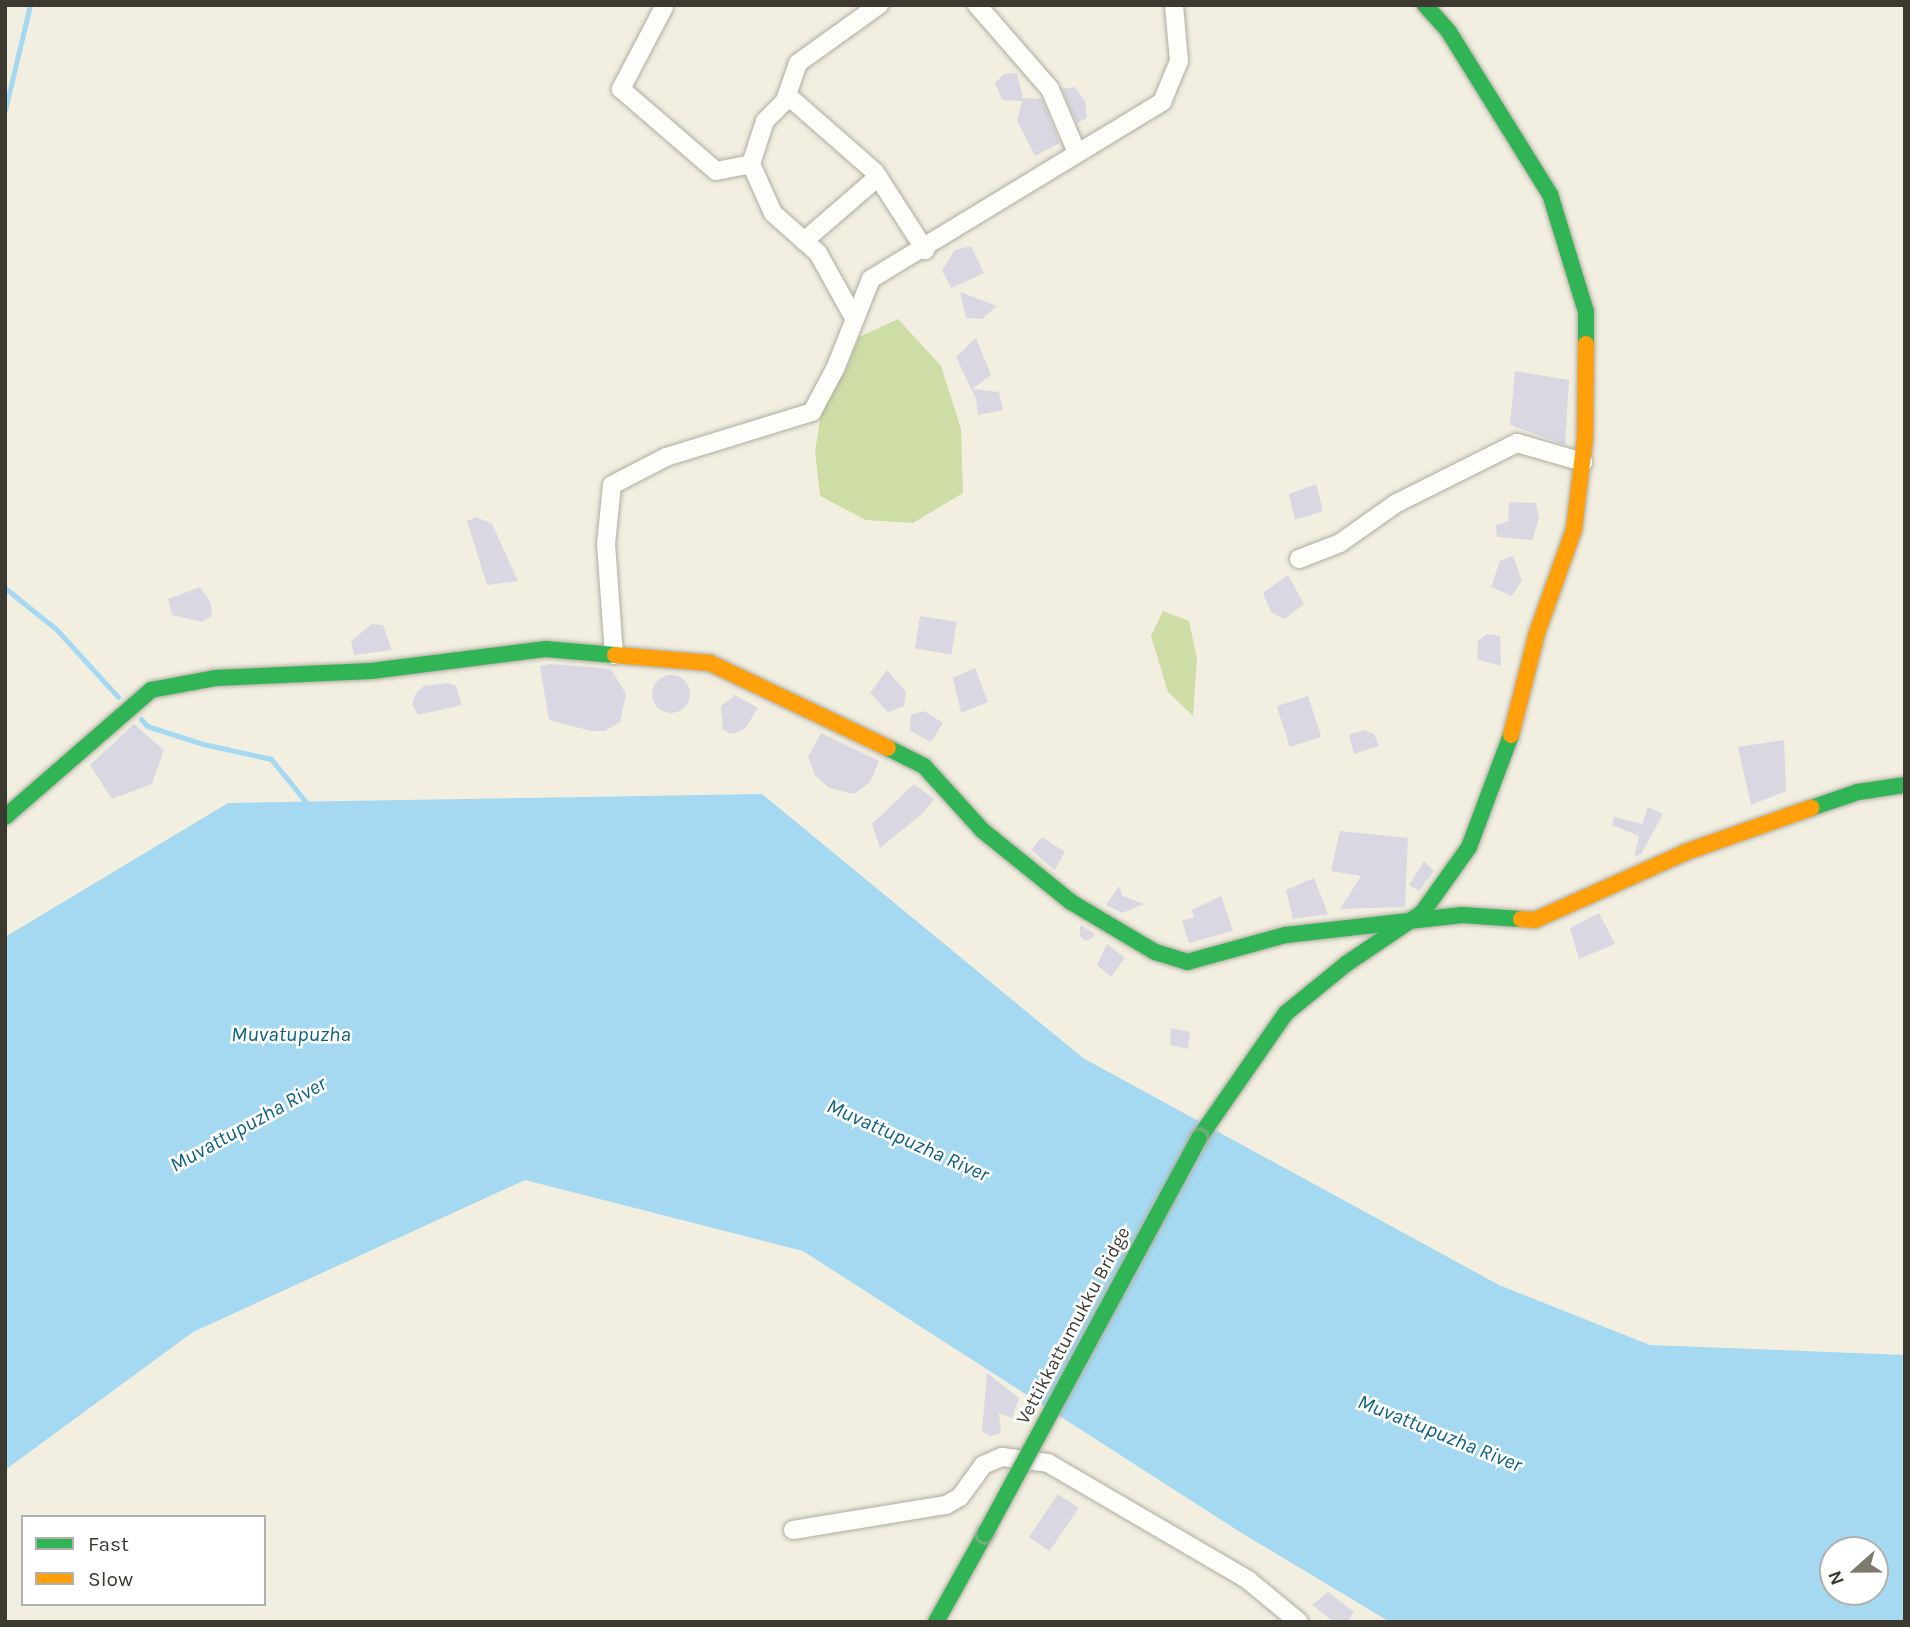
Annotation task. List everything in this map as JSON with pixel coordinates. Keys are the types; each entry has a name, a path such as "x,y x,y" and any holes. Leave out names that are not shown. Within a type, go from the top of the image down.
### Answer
{"street":[{"path":"853,316 818,253 773,213 751,164 765,121 787,95 799,63 879,5"},
{"path":"977,5 1050,89 1077,153"},
{"path":"614,655 606,544 612,485 666,457 812,412 835,369 853,316 871,279 925,250 1162,102 1179,61 1174,5"},
{"name":"Vettikkattumukku Bridge","path":"936,1622 1199,1138 1286,1013 1346,964 1422,913 1469,847 1507,749 1537,633 1574,529 1583,462 1586,312 1550,194 1449,32 1425,5"},
{"path":"664,7 621,89 716,171 751,164"},
{"path":"787,95 878,177 925,250"},
{"path":"804,241 878,177"},
{"path":"1299,559 1340,543 1395,504 1517,443 1583,462"},
{"path":"5,817 55,769 151,690 215,678 371,671 545,649 710,663 925,766 982,830 1071,902 1155,952 1187,962 1286,934 1462,915 1535,920 1600,887 1686,852 1858,792 1905,785"},
{"path":"793,1530 946,1505 960,1497 983,1465 1002,1457 1048,1463 1248,1580 1299,1622"}],"green space":[{"path":"898,319 941,366 961,429 963,493 913,523 866,520 820,496 815,452 824,394 846,370 859,337"},
{"path":"1163,611 1189,621 1197,659 1193,716 1168,692 1151,636"}],"water":[{"name":"Muvatupuzha","path":"762,794 1083,1058 1499,1285 1650,1345 1905,1355 1905,1622 1390,1622 1240,1532 803,1251 525,1180 193,1332 5,1470 5,937 228,803"}],"building":[{"path":"1017,73 1023,98 1042,99 1060,143 1035,156 1017,121 1022,101 1002,100 995,83 1004,74"},
{"path":"1075,87 1085,101 1087,118 1077,123 1062,89"},
{"path":"971,246 984,273 951,288 942,270 955,250"},
{"path":"960,292 997,306 982,319 966,318"},
{"path":"976,338 991,375 972,389 999,392 1003,410 978,415 976,399 956,357"},
{"path":"1515,371 1569,380 1565,445 1510,425"},
{"path":"1316,484 1323,511 1295,520 1289,494"},
{"path":"1509,502 1536,503 1539,519 1532,540 1497,537 1496,525 1508,521"},
{"path":"476,517 492,524 518,581 487,585 467,521"},
{"path":"1513,556 1522,580 1512,596 1491,587 1500,561"},
{"path":"1288,575 1304,604 1284,619 1271,612 1263,593"},
{"path":"200,587 211,603 212,616 202,622 172,615 168,599"},
{"path":"920,616 957,622 951,654 915,649"},
{"path":"372,624 383,625 392,650 354,655 351,641"},
{"path":"1487,634 1500,636 1501,666 1477,659 1478,641"},
{"path":"551,664 611,669 626,694 620,722 605,731 591,731 549,720 540,666"},
{"path":"975,668 988,702 961,713 953,678"},
{"path":"887,670 906,692 904,706 888,712 870,693"},
{"path":"671,675 684,681 690,694 684,707 671,713 658,707 652,694 658,681"},
{"path":"448,683 456,686 462,705 418,715 412,704 416,693 424,686"},
{"path":"735,695 758,708 745,729 732,734 723,730 721,706"},
{"path":"1308,696 1321,737 1290,747 1277,706"},
{"path":"924,711 943,723 931,742 910,731 911,715"},
{"path":"134,724 164,750 152,784 112,799 90,765"},
{"path":"1363,730 1374,734 1379,746 1354,754 1349,735"},
{"path":"821,733 879,761 870,782 854,794 829,788 815,775 808,757"},
{"path":"1784,740 1786,791 1751,805 1738,747"},
{"path":"914,784 934,799 923,813 880,848 872,824"},
{"path":"1648,807 1663,814 1641,854 1634,857 1639,836 1612,825 1614,817 1642,824"},
{"path":"1340,831 1408,838 1405,907 1340,909 1361,876 1331,871"},
{"path":"1042,837 1065,852 1055,870 1031,850"},
{"path":"1424,861 1434,871 1419,891 1409,885"},
{"path":"1314,878 1328,914 1293,919 1286,890"},
{"path":"1119,886 1123,896 1144,904 1122,913 1106,905"},
{"path":"1221,896 1233,931 1189,943 1182,921 1194,917 1192,910"},
{"path":"1599,913 1615,944 1579,959 1570,928"},
{"path":"1080,925 1095,934 1094,937 1086,941 1080,936"},
{"path":"1107,944 1125,958 1111,977 1097,965"},
{"path":"1171,1028 1190,1032 1188,1049 1170,1045"},
{"path":"987,1373 1019,1398 1012,1418 999,1413 1001,1433 990,1436 982,1431"},
{"path":"1058,1494 1079,1508 1050,1551 1029,1537"},
{"path":"1328,1592 1354,1612 1347,1622 1334,1622 1312,1605"}],"waterway":[{"path":"5,110 30,5"},
{"path":"5,588 56,629 118,697"},
{"path":"141,719 147,726 203,744 271,759 310,807"}],"traffic: fast":[{"path":"1425,5 1449,32 1550,194 1586,312 1586,344"},
{"path":"5,817 151,690 215,678 371,671 545,649 615,655"},
{"path":"1199,1138 1286,1013 1346,964 1422,913 1469,847 1511,735"},
{"path":"888,748 924,766 982,830 1071,902 1155,952 1187,962 1286,935 1462,915 1521,919"},
{"path":"1811,808 1858,792 1905,785"},
{"path":"985,1534 1199,1138"},
{"path":"936,1622 985,1534"}],"traffic: slow":[{"path":"1511,735 1537,633 1574,529 1585,438 1586,344"},
{"path":"615,655 710,663 888,748"},
{"path":"1521,919 1535,920 1686,852 1811,808"}],"water label":[{"name":"Muvattupuzha River","path":"248,1124"},
{"name":"Muvattupuzha River","path":"908,1140"},
{"name":"Muvattupuzha River","path":"1440,1433"}]}
